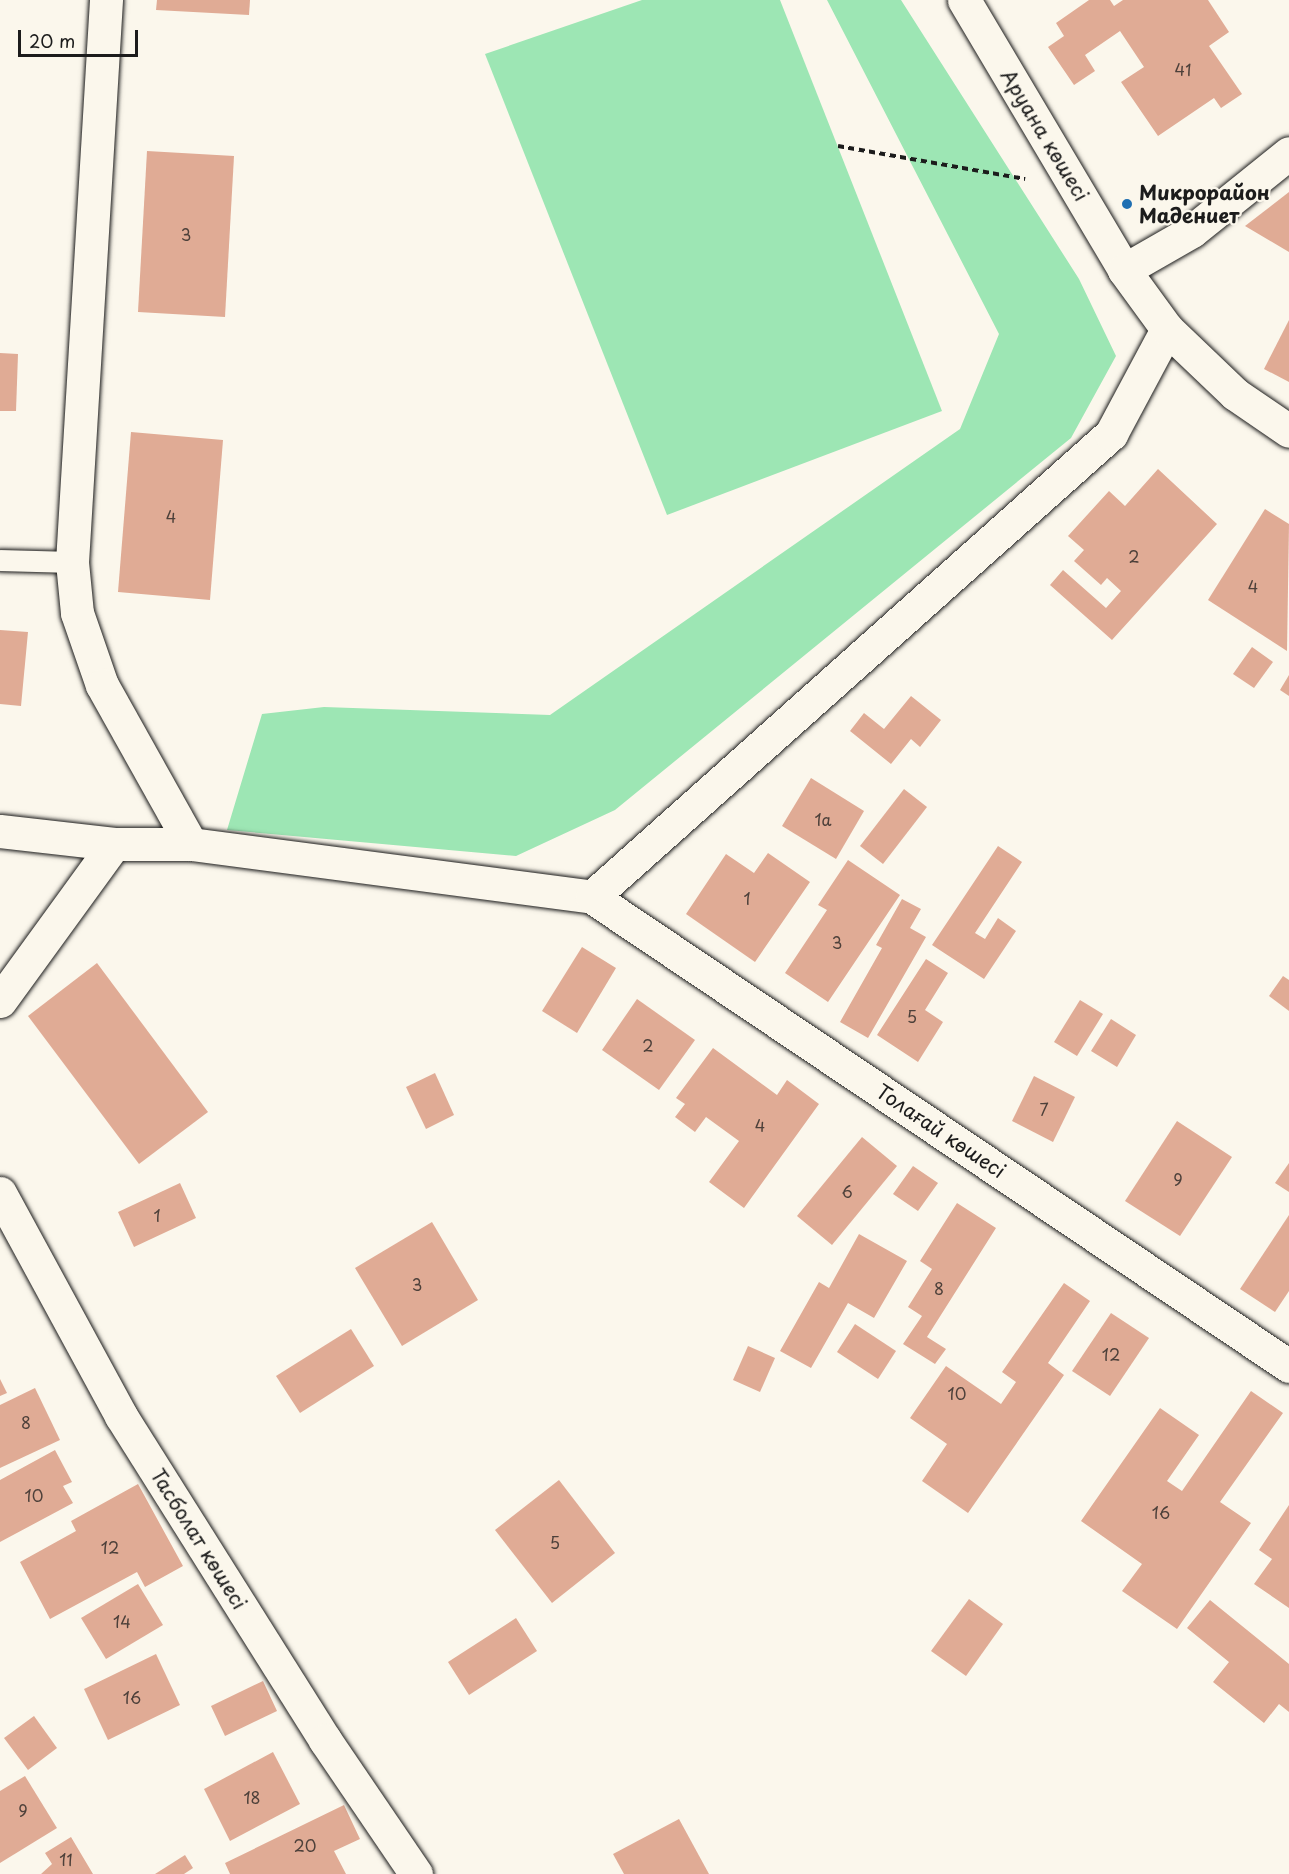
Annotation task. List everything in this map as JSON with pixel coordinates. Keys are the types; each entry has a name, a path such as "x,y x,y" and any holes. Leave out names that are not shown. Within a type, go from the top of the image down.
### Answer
{"street":[{"path":"106,0 72,562 76,613 102,685 191,844"},
{"name":"Аруана көшесі","path":"964,0 1124,270 1167,329 1234,394 1289,431"},
{"path":"1124,270 1192,231 1289,153"},
{"path":"0,831 114,844 191,844 592,897 1111,434 1167,329"},
{"path":"0,1001 114,844"},
{"name":"Толағай көшесі","path":"592,897 1289,1366"},
{"name":"Тасболат көшесі","path":"0,1193 121,1416 325,1740 416,1874"}],"lane":[{"path":"0,560 72,562"}],"path":[{"path":"838,146 1076,187"}],"green space":[{"path":"642,0 780,0 942,411 667,515 485,54"},
{"path":"827,0 901,0 1079,279 1116,356 1071,438 615,810 516,856 227,830 262,714 324,707 550,715 960,429 999,334"}],"building":[{"path":"157,0 250,0 249,15 156,10"},
{"path":"1089,0 1110,0 1114,6 1123,0 1208,0 1229,32 1209,46 1242,94 1221,108 1214,98 1158,136 1121,82 1144,67 1120,31 1085,55 1095,71 1074,85 1048,47 1064,36 1056,23"},
{"path":"147,151 234,156 225,317 138,312"},
{"path":"1289,192 1289,252 1245,226"},
{"path":"1289,320 1289,382 1264,369"},
{"path":"0,353 18,354 16,411 0,411"},
{"path":"131,432 223,440 210,600 118,592"},
{"path":"1158,469 1217,524 1112,640 1050,585 1063,570 1106,608 1121,591 1107,578 1101,585 1074,561 1084,550 1068,536 1109,491 1125,506"},
{"path":"1265,509 1289,524 1287,651 1208,600"},
{"path":"0,630 28,632 21,706 0,704"},
{"path":"1252,647 1273,662 1254,688 1233,674"},
{"path":"1289,675 1289,696 1280,690"},
{"path":"911,696 941,720 920,747 911,739 891,764 850,731 864,713 884,729"},
{"path":"811,778 864,811 836,859 782,826"},
{"path":"904,789 927,807 883,864 860,846"},
{"path":"998,846 1022,862 975,933 985,939 998,918 1016,931 984,979 932,945"},
{"path":"768,853 810,882 755,962 686,914 726,854 754,873"},
{"path":"848,860 900,895 828,1002 785,973 827,910 818,905"},
{"path":"902,899 921,909 910,928 926,937 868,1038 840,1022 882,948 876,945"},
{"path":"582,947 616,968 577,1033 542,1011"},
{"path":"926,959 948,973 925,1010 943,1022 918,1062 877,1035"},
{"path":"97,963 208,1112 139,1164 28,1016"},
{"path":"1283,976 1289,980 1289,1011 1269,996"},
{"path":"637,999 695,1040 659,1090 602,1050"},
{"path":"1080,1000 1103,1014 1077,1056 1054,1042"},
{"path":"1111,1019 1136,1035 1117,1067 1091,1051"},
{"path":"713,1048 777,1095 787,1080 819,1104 744,1208 709,1182 739,1141 706,1117 695,1132 675,1117 685,1104 676,1098"},
{"path":"435,1073 454,1115 426,1129 406,1087"},
{"path":"1034,1076 1075,1097 1053,1142 1012,1121"},
{"path":"1177,1121 1232,1157 1180,1236 1125,1201"},
{"path":"862,1137 897,1166 832,1245 797,1216"},
{"path":"1289,1163 1289,1192 1275,1183"},
{"path":"913,1166 938,1183 918,1211 893,1194"},
{"path":"180,1183 196,1218 134,1247 118,1212"},
{"path":"957,1203 996,1228 927,1337 946,1349 935,1364 903,1344 922,1316 908,1307 932,1269 920,1261"},
{"path":"1289,1215 1289,1291 1275,1312 1240,1289"},
{"path":"432,1222 478,1300 402,1346 355,1268"},
{"path":"859,1234 907,1261 874,1318 848,1303 811,1368 780,1351 819,1282 829,1288"},
{"path":"1064,1283 1090,1301 1048,1363 1064,1375 968,1513 922,1481 947,1444 910,1418 946,1366 1001,1404 1016,1382 1002,1372"},
{"path":"1111,1313 1149,1338 1110,1396 1072,1371"},
{"path":"855,1324 896,1351 878,1379 837,1352"},
{"path":"351,1329 374,1366 300,1413 276,1376"},
{"path":"748,1346 775,1358 760,1392 733,1380"},
{"path":"0,1379 7,1393 0,1396"},
{"path":"35,1388 60,1440 0,1468 0,1405"},
{"path":"1251,1391 1283,1413 1220,1502 1251,1523 1177,1629 1122,1591 1142,1564 1081,1521 1160,1408 1199,1435 1167,1481 1182,1491"},
{"path":"55,1450 72,1482 63,1486 73,1503 0,1542 0,1480"},
{"path":"559,1480 615,1553 552,1603 495,1530"},
{"path":"138,1484 183,1566 145,1587 137,1572 50,1619 20,1562 76,1531 71,1521"},
{"path":"1289,1505 1289,1608 1254,1584 1272,1559 1259,1550"},
{"path":"138,1584 163,1625 106,1659 81,1618"},
{"path":"969,1599 1003,1624 966,1676 931,1651"},
{"path":"1210,1600 1289,1664 1289,1712 1279,1704 1264,1723 1213,1682 1229,1662 1187,1628"},
{"path":"516,1618 537,1651 469,1695 448,1662"},
{"path":"156,1654 180,1705 108,1740 84,1689"},
{"path":"263,1681 277,1711 225,1736 211,1706"},
{"path":"34,1716 57,1748 28,1770 4,1738"},
{"path":"273,1752 300,1804 230,1841 204,1789"},
{"path":"25,1776 57,1828 0,1863 0,1791"},
{"path":"344,1805 360,1839 334,1851 346,1874 230,1874 225,1863"},
{"path":"679,1819 709,1874 624,1874 613,1854"},
{"path":"71,1837 93,1874 41,1874 52,1864 45,1853"},
{"path":"185,1855 193,1868 184,1874 155,1874"}],"place":[{"name":"Микрорайон Мадениет","path":"1127,204"}]}
